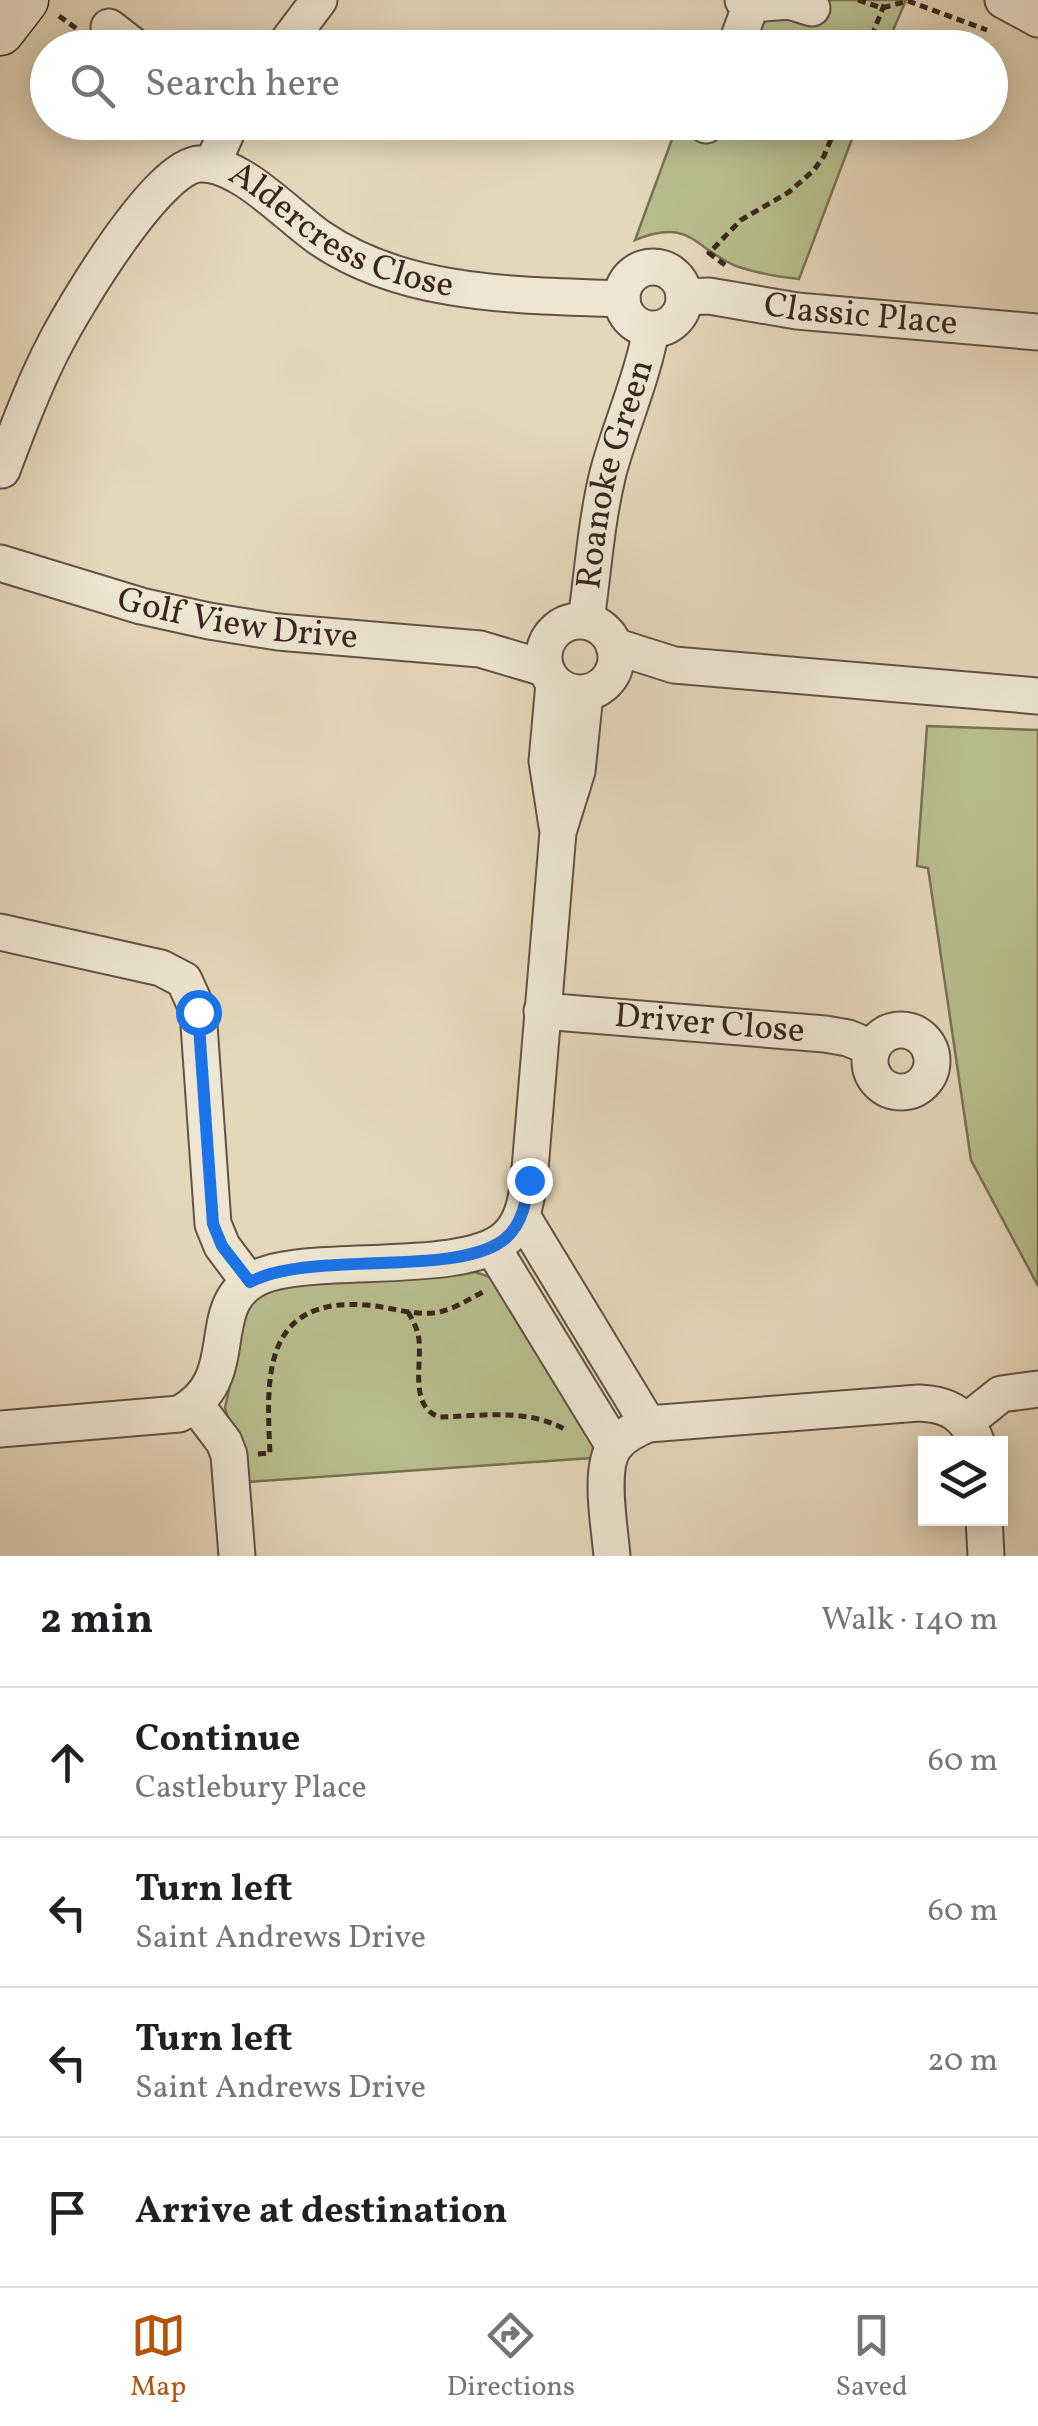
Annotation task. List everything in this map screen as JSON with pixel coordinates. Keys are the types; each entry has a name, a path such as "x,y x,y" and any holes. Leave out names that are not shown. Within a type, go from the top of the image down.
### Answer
{"street":[{"path":"296,30 319,0"},
{"path":"1003,0 1038,19"},
{"path":"739,30 747,2 789,1 812,8"},
{"path":"212,165 224,140"},
{"name":"Aldercress Close","path":"2,470 54,345 101,268 169,177 185,166 212,165 238,175 320,238 384,273 447,287 622,299"},
{"path":"657,267 676,277 684,296 679,316 662,329 652,330 642,328 628,317 622,299 623,289 636,272 657,267"},
{"name":"Classic Place","path":"684,296 730,299 797,311 1038,332"},
{"name":"Roanoke Green","path":"576,668 564,625 586,622 598,516 652,330"},
{"name":"Golf View Drive","path":"0,563 122,601 209,622 295,634 480,649 576,668 674,666 1038,696"},
{"path":"0,1429 161,1418 196,1405 217,1374 228,1311 234,1298 250,1282 282,1270 460,1256 493,1248 506,1238 522,1216 529,1180 558,832 577,771 576,668"},
{"path":"0,932 161,968 184,980 198,1012 213,1224 222,1246 250,1282"},
{"name":"Driver Close","path":"542,1011 825,1034 872,1048"},
{"path":"522,1216 648,1424"},
{"path":"493,1248 614,1446"},
{"path":"612,1556 606,1468 614,1446 630,1432 648,1424 920,1402 948,1407 971,1433 1001,1394 1038,1390"},
{"path":"196,1405 224,1442 229,1456 237,1556"},
{"path":"984,1526 986,1556"}],"path":[{"path":"858,0 882,8 908,2 985,30"},
{"path":"874,30 886,0"},
{"path":"730,299 738,272 710,252 741,220 788,192 814,170 831,140"}],"green space":[{"path":"830,0 906,0 893,30 758,30 765,21 778,16 810,20"},
{"path":"672,140 852,140 799,279 736,266 680,233 654,234 635,240"},
{"path":"927,726 1038,730 1038,1286 971,1160 928,868 917,866"},
{"path":"475,1272 496,1279 594,1437 592,1458 247,1482 225,1408 246,1310 256,1298 281,1285"}],"route":[{"path":"198,1012 213,1224 222,1246 250,1282 282,1270 460,1256 493,1248 516,1226 526,1203 529,1180"}]}
